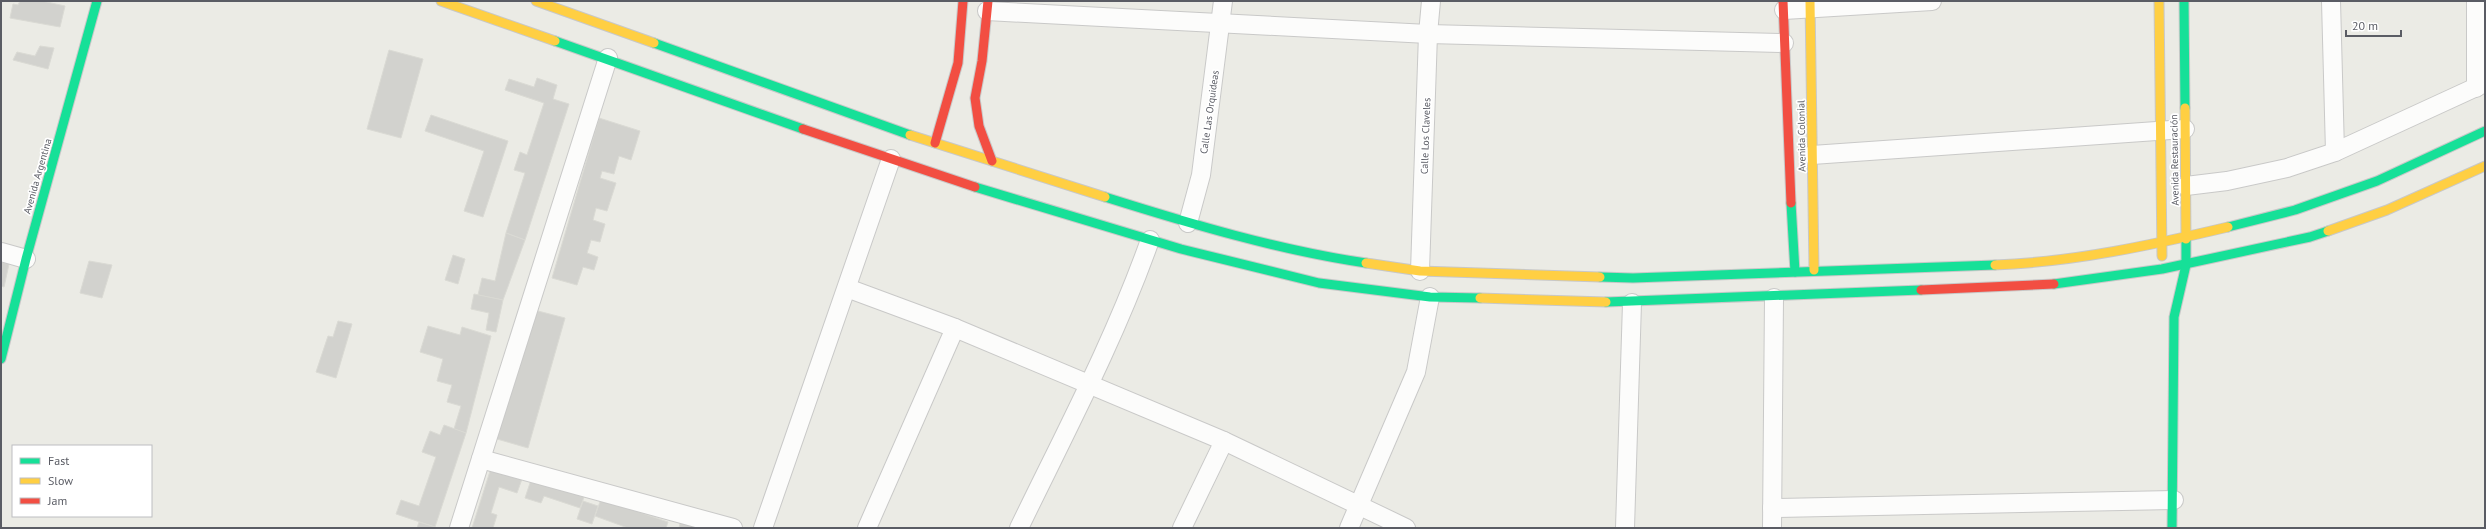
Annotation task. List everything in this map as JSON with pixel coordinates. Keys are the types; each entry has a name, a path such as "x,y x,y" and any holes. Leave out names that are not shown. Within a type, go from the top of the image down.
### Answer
{"main road":[{"name":"Avenida Argentina","path":"1,359 26,259 97,1"},
{"path":"441,1 608,58 934,175 1150,240 1319,283 1430,297 1632,304 2046,284 2163,272 2186,265 2310,237 2388,210 2485,166"},
{"path":"935,143 958,63 963,1"},
{"name":"Avenida Restauración","path":"2159,1 2163,272"},
{"name":"Avenida Restauración","path":"2172,528 2174,500 2174,317 2186,265 2184,1"},
{"path":"540,2 935,143 942,154 992,161 1188,223 1325,258 1420,271 1633,278 1814,270 2044,263 2186,237 2295,210 2345,193 2403,170 2485,131"},
{"path":"988,6 975,98 979,126 992,161"},
{"path":"1784,6 1784,43 1795,272"},
{"name":"Avenida Colonial","path":"1810,6 1814,270"},
{"path":"934,175 942,154"},
{"name":"Avenida Restauración","path":"2169,296 2174,317"}],"street":[{"name":"Calle Las Orquideas","path":"1188,223 1201,175 1223,1"},
{"name":"Calle Los Claveles","path":"1420,271 1428,34 1431,1"},
{"path":"1784,6 1932,1"},
{"path":"2331,1 2335,152"},
{"path":"2186,186 2227,181 2286,168 2335,152 2480,86 2476,1"},
{"path":"988,6 1221,23 1428,34 1784,43"},
{"path":"459,528 608,58"},
{"path":"1812,155 2185,129"},
{"path":"763,528 891,159"},
{"path":"1019,528 1088,385 1138,272 1150,240"},
{"path":"1,252 26,259"},
{"path":"847,288 955,328 1224,441 1406,528"},
{"path":"1349,528 1360,506 1416,372 1430,297"},
{"path":"1772,528 1774,298"},
{"path":"1625,528 1632,304"},
{"path":"867,528 955,328"},
{"path":"1182,528 1224,441"},
{"path":"481,459 734,528"},
{"path":"1772,508 2174,500"}],"building":[{"path":"20,1 42,1 65,6 60,27 10,18 13,4 18,5"},
{"path":"40,46 54,48 48,69 13,60 17,52 35,56"},
{"path":"389,50 423,59 401,138 367,129"},
{"path":"537,78 557,85 553,99 569,104 525,240 506,233 525,173 514,170 520,152 527,155 544,103 505,90 509,79 534,87"},
{"path":"431,115 508,141 483,217 464,211 484,151 425,131"},
{"path":"599,118 640,131 631,160 619,156 614,174 602,171 600,178 616,183 607,211 596,208 593,220 605,224 600,242 591,240 587,253 598,257 594,270 583,267 577,285 552,278"},
{"path":"506,233 525,240 503,300 478,295 482,278 495,281"},
{"path":"453,255 465,259 458,284 445,280"},
{"path":"89,261 112,265 102,298 80,293"},
{"path":"1,262 9,264 4,287 1,286"},
{"path":"474,294 503,300 496,332 486,330 489,313 471,309"},
{"path":"534,310 565,318 528,448 497,439"},
{"path":"338,321 352,324 336,378 316,372 328,336 333,337"},
{"path":"428,326 460,335 462,327 491,336 466,433 454,429 461,406 447,402 452,385 437,381 443,359 420,352"},
{"path":"444,425 466,433 435,527 396,514 401,500 419,506 436,457 422,452 430,431 440,435"},
{"path":"491,468 522,479 517,493 499,487 491,513 497,515 493,528 472,528"},
{"path":"531,480 584,497 580,508 544,496 541,503 525,498"},
{"path":"601,499 668,522 666,528 628,528 595,516"},
{"path":"583,501 598,506 592,524 577,519"},
{"path":"682,515 703,528 679,528"},
{"path":"419,522 435,527 435,528 417,528"}],"traffic: fast":[{"path":"1,359 26,259 97,1"},
{"path":"2184,1 2185,108"},
{"path":"555,41 803,129"},
{"path":"654,43 910,135"},
{"path":"2228,227 2295,210 2377,181 2485,131"},
{"path":"975,187 1181,249 1319,283 1430,297 1480,298"},
{"path":"1105,197 1267,244 1333,258 1366,263"},
{"path":"1791,203 1795,272"},
{"path":"2054,284 2162,269 2310,237 2328,231"},
{"path":"2172,528 2174,317 2186,265 2186,239"},
{"path":"1600,277 1633,278 1995,265"},
{"path":"1606,302 1921,290"}],"traffic: slow":[{"path":"441,1 555,41"},
{"path":"536,1 654,43"},
{"path":"1810,1 1814,270"},
{"path":"2159,1 2162,256"},
{"path":"2185,108 2186,239"},
{"path":"910,135 1105,197"},
{"path":"2328,231 2387,210 2485,166"},
{"path":"1995,265 2054,260 2113,252 2228,227"},
{"path":"1366,263 1420,271 1600,277"},
{"path":"1480,298 1606,302"}],"traffic: jam":[{"path":"935,143 958,63 963,1"},
{"path":"988,1 982,61 975,98 979,126 992,161"},
{"path":"1783,1 1791,203"},
{"path":"803,129 975,187"},
{"path":"1921,290 2054,284"}]}
